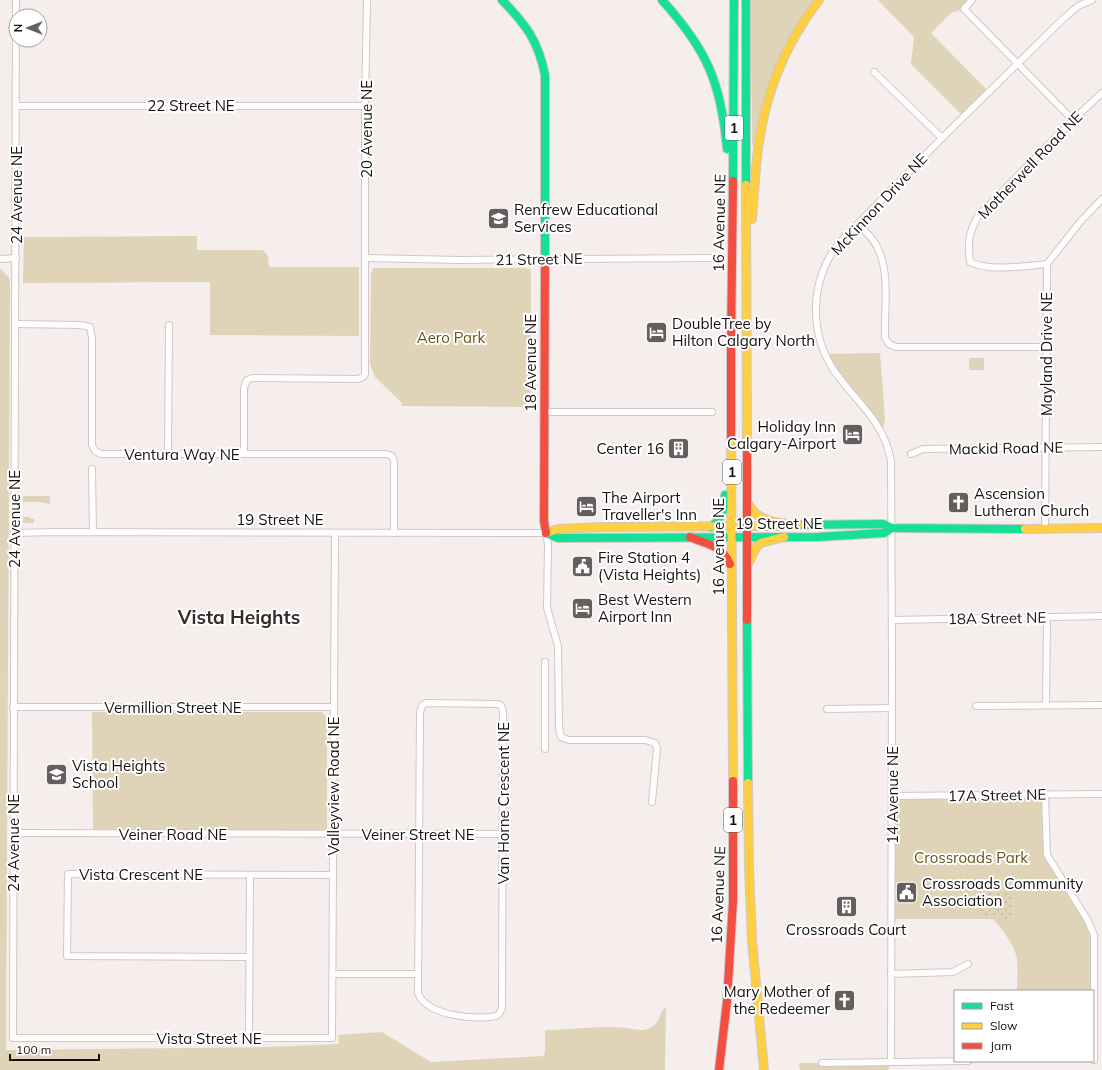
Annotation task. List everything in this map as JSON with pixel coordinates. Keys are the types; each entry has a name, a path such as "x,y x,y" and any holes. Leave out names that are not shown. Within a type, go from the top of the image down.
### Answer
{"main road":[{"name":"18 Avenue NE","path":"502,0 520,18 533,35 543,64 546,92 544,412 544,521 546,533"},
{"path":"662,0 698,43 718,88 724,120 733,205"},
{"name":"16 Avenue NE","path":"719,1070 727,1001 734,900 732,256 734,0"},
{"name":"16 Avenue NE","path":"746,0 747,566 750,898 756,996 764,1070"},
{"path":"746,255 751,232 758,145 767,99 776,72 788,47 801,24 819,0"},
{"path":"711,526 719,521 724,512 726,429 732,417"},
{"path":"747,503 758,516 774,521 798,525"},
{"name":"19 Street NE","path":"546,533 558,529 603,527 747,527 883,524 892,528 1102,528"},
{"name":"19 Street NE","path":"546,533 558,538 784,537 884,532 892,528"},
{"path":"690,537 700,542 721,548 726,554 732,570"},
{"path":"747,566 757,546 761,543 784,537"}],"street":[{"name":"24 Avenue NE","path":"13,1038 16,0"},
{"name":"20 Avenue NE","path":"244,454 244,388 247,380 252,378 358,378 363,377 365,374 365,106 367,0"},
{"path":"972,0 964,9 1073,120"},
{"name":"McKinnon Drive NE","path":"892,528 892,467 887,443 875,420 840,379 829,363 820,342 815,310 817,290 826,264 831,254 843,239 942,138 1063,19 1078,6 1092,0"},
{"path":"874,72 942,138"},
{"name":"Motherwell Road NE","path":"1046,264 1006,267 978,266 970,262 968,243 971,228 978,216 1073,120 1102,93"},
{"name":"22 Street NE","path":"16,106 365,106"},
{"path":"1046,264 1080,222 1102,199"},
{"path":"858,224 879,249 884,264 885,338 889,344 896,347 1046,347"},
{"path":"0,259 16,258"},
{"name":"21 Street NE","path":"366,258 460,260 545,258 712,258"},
{"name":"Mayland Drive NE","path":"1045,529 1046,264"},
{"name":"Ventura Way NE","path":"15,324 80,325 90,327 92,338 92,445 95,451 101,454 386,454 392,456 394,461 394,533"},
{"path":"168,454 169,325"},
{"path":"544,412 712,412"},
{"name":"Mackid Road NE","path":"911,454 923,449 1102,447"},
{"path":"92,469 93,532"},
{"name":"14 Avenue NE","path":"891,1062 892,528"},
{"name":"19 Street NE","path":"14,533 546,533"},
{"name":"Valleyview Road NE","path":"332,1038 335,533"},
{"name":"18 Avenue NE","path":"546,533 548,544 547,608 558,646 559,728 561,737 569,740 645,740 655,743 657,748 652,802"},
{"name":"18A Street NE","path":"892,620 1102,616"},
{"path":"1046,617 1046,705"},
{"path":"545,662 545,749"},
{"name":"Van Horne Crescent NE","path":"426,703 501,705 503,711 502,1008 499,1014 492,1017 450,1015 441,1012 419,998 419,834 420,708 426,703"},
{"path":"976,706 1102,705"},
{"name":"Vermillion Street NE","path":"13,707 334,707"},
{"path":"827,708 892,708"},
{"name":"17A Street NE","path":"892,796 1102,794"},
{"path":"1045,795 1047,855 1087,920 1094,935 1094,1060 1102,1060"},
{"name":"Veiner Road NE","path":"13,833 327,835 333,833"},
{"name":"Veiner Street NE","path":"333,833 502,834"},
{"name":"Vista Crescent NE","path":"249,957 67,956 68,874 332,875"},
{"path":"249,1039 250,875"},
{"path":"891,974 953,972 968,964"},
{"path":"332,974 418,974"},
{"name":"Vista Street NE","path":"13,1038 332,1038"},
{"path":"822,1063 954,1061"}],"green space":[{"path":"750,0 815,0 804,14 754,145 752,145"},
{"path":"878,0 972,0 964,9 951,13 931,33 989,92 964,117 911,64 914,37"},
{"path":"197,236 197,250 263,250 268,256 269,267 359,267 359,336 210,335 210,282 23,283 24,237"},
{"path":"0,268 9,278 10,284 6,1050 267,1047 339,1044 338,1035 382,1032 431,1062 544,1056 545,1030 616,1027 644,1030 656,1024 666,1007 665,1070 0,1070"},
{"name":"Aero Park","path":"373,268 525,268 531,270 531,407 401,406 402,403 375,377 370,364 371,274"},
{"path":"880,353 885,419 882,432 825,354"},
{"path":"969,358 984,358 984,370 969,370"},
{"path":"23,496 50,496 50,504 41,502 23,502"},
{"path":"23,517 30,517 31,519 34,519 34,523 23,523"},
{"path":"92,712 322,712 327,718 327,831 93,829"},
{"name":"Crossroads Park","path":"1045,795 1046,848 1092,929 1093,990 1017,990 1017,959 1014,948 993,919 891,919 892,796"},
{"path":"978,891 1000,891 1011,894 1013,914 1006,920 1003,920 999,915 978,915"},
{"path":"891,1062 888,1070 800,1070 799,1063"}],"traffic: fast":[{"path":"502,0 518,17 535,42 545,75 545,260"},
{"path":"662,0 690,35 701,51 709,68 721,104 727,149"},
{"path":"733,181 734,0"},
{"path":"746,0 746,185"},
{"path":"711,527 718,521 722,513 725,495"},
{"path":"794,525 883,524 892,528 1025,529"},
{"path":"546,533 558,538 818,537 884,533 892,528"},
{"path":"747,620 748,783"}],"traffic: slow":[{"path":"752,219 755,175 761,128 771,89 778,70 796,34 819,0"},
{"path":"746,185 747,449"},
{"path":"731,437 733,781"},
{"path":"747,503 755,513 764,519 798,525"},
{"path":"546,533 558,529 603,527 781,526"},
{"path":"1025,529 1102,528"},
{"path":"748,564 757,546 761,543 784,537"},
{"path":"748,783 752,940 764,1070"}],"traffic: jam":[{"path":"731,437 733,181"},
{"path":"545,260 544,521 546,533"},
{"path":"747,449 747,620"},
{"path":"690,537 718,549 722,552 730,564"},
{"path":"719,1070 727,1001 733,901 733,781"}],"place":[{"name":"Renfrew Educational Services","path":"498,218"},
{"name":"DoubleTree by Hilton Calgary North","path":"657,332"},
{"name":"Holiday Inn Calgary-Airport","path":"852,435"},
{"name":"Center 16","path":"679,448"},
{"name":"Ascension Lutheran Church","path":"958,502"},
{"name":"The Airport Traveller's Inn","path":"587,506"},
{"name":"Fire Station 4 (Vista Heights)","path":"583,566"},
{"name":"Best Western Airport Inn","path":"582,608"},
{"name":"Vista Heights School","path":"56,774"},
{"name":"Crossroads Community Association","path":"907,892"},
{"name":"Crossroads Court","path":"846,906"},
{"name":"Mary Mother of the Redeemer","path":"845,1000"}],"district":[{"name":"Vista Heights","path":"239,617"}]}
